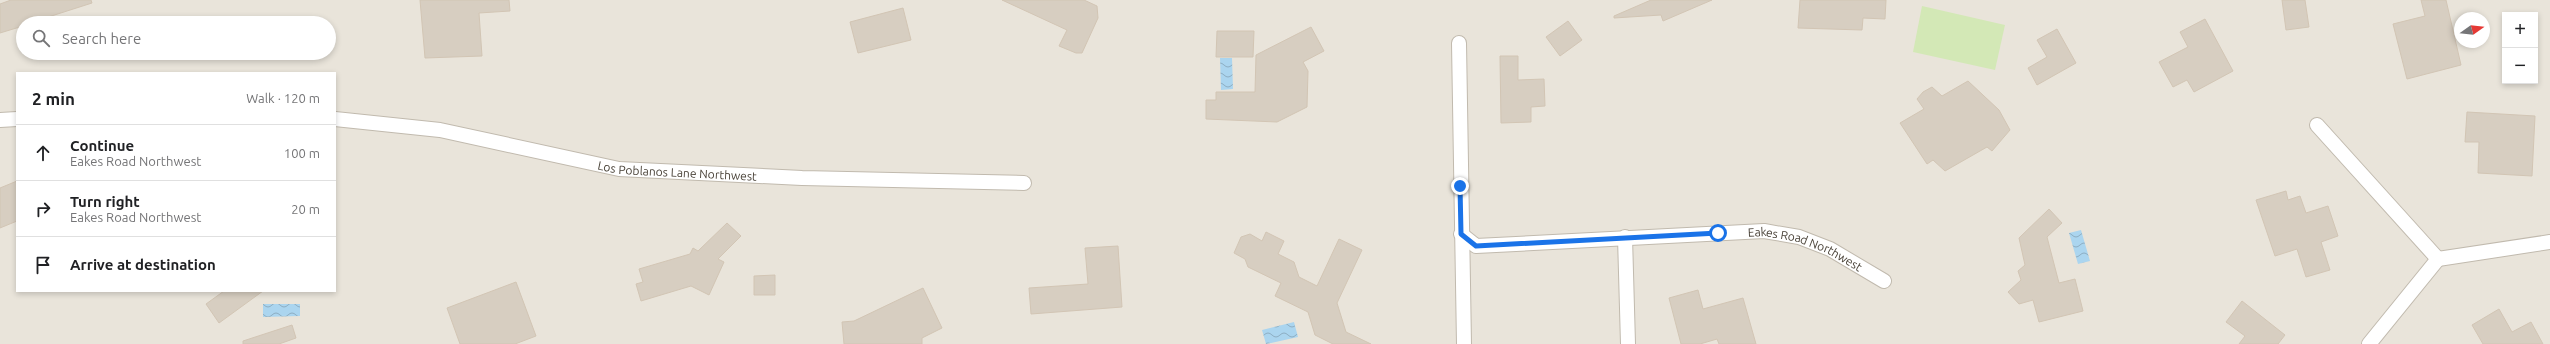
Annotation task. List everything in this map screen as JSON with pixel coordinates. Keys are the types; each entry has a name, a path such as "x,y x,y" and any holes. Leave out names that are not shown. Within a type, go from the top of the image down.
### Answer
{"street":[{"path":"1459,43 1464,344"},
{"path":"0,120 16,119"},
{"name":"Los Poblanos Lane Northwest","path":"336,119 440,130 619,169 802,178 1024,183"},
{"path":"2317,125 2438,260"},
{"name":"Eakes Road Northwest","path":"1461,234 1476,246 1764,230 1799,238 1830,248 1884,282"},
{"path":"1625,237 1628,344"},
{"path":"2369,344 2438,260 2550,242"}],"shaded area":[{"path":"0,0 2550,0 2550,344 0,344"}],"green space":[{"path":"1922,6 2005,25 1995,70 1913,52"}],"water":[{"path":"1220,58 1232,58 1233,89 1221,90"},
{"path":"2081,230 2090,261 2078,264 2069,233"},
{"path":"263,304 300,304 300,316 263,317"},
{"path":"1294,322 1298,337 1266,344 1262,330"}],"building":[{"path":"11,0 91,0 92,3 51,16 16,16 16,28 0,33 0,4"},
{"path":"420,0 509,0 510,11 479,13 482,56 425,58"},
{"path":"1002,0 1084,0 1097,6 1098,18 1082,53 1076,53 1059,46 1067,30"},
{"path":"1651,0 1712,0 1663,21 1661,15 1614,18 1614,16"},
{"path":"1800,0 1886,0 1885,19 1863,18 1862,30 1798,28"},
{"path":"2282,0 2305,0 2309,27 2286,30"},
{"path":"2421,0 2446,0 2454,35 2454,48 2457,48 2461,65 2407,79 2393,24 2425,16"},
{"path":"903,8 911,40 858,53 850,22"},
{"path":"2205,19 2233,71 2194,92 2187,80 2173,87 2159,62 2188,47 2180,32"},
{"path":"1568,21 1582,40 1560,56 1546,37"},
{"path":"1311,27 1324,51 1303,62 1308,71 1307,107 1277,122 1206,119 1206,100 1216,100 1216,92 1255,92 1256,55"},
{"path":"2057,29 2076,63 2037,85 2028,68 2047,57 2037,40"},
{"path":"1217,31 1254,31 1253,57 1216,57"},
{"path":"1500,56 1518,56 1518,80 1544,79 1545,106 1531,107 1531,122 1501,123"},
{"path":"1968,81 1999,110 2010,130 1992,151 1987,147 1945,171 1933,160 1927,164 1900,123 1924,109 1917,99 1923,92 1932,87 1942,96"},
{"path":"2467,112 2535,116 2532,176 2478,173 2479,142 2465,142"},
{"path":"16,181 16,221 0,228 0,188"},
{"path":"2286,191 2288,200 2300,196 2306,213 2328,206 2338,236 2321,242 2330,270 2306,277 2297,249 2275,256 2256,200"},
{"path":"2049,209 2062,223 2047,237 2059,283 2075,279 2083,311 2039,322 2033,300 2019,304 2008,292 2021,280 2018,271 2025,265 2019,238"},
{"path":"727,223 741,236 718,259 724,262 709,295 691,286 641,301 636,284 643,282 639,269 690,254 693,248 698,251"},
{"path":"1266,232 1284,241 1278,254 1294,262 1299,277 1317,286 1339,239 1362,250 1337,303 1346,332 1371,344 1333,344 1315,335 1308,312 1275,296 1281,283 1248,267 1245,259 1234,253 1241,237 1250,234 1262,241"},
{"path":"1118,246 1122,307 1031,314 1029,288 1088,284 1085,248"},
{"path":"775,275 775,295 754,295 754,276"},
{"path":"516,282 536,336 515,344 460,344 447,308"},
{"path":"923,288 942,328 922,338 922,344 844,344 842,322 854,321"},
{"path":"1698,290 1703,309 1743,298 1756,344 1719,344 1717,339 1700,344 1681,344 1669,298"},
{"path":"223,292 262,292 219,323 206,304"},
{"path":"2242,301 2285,335 2278,344 2239,344 2245,336 2226,322"},
{"path":"2499,309 2512,332 2531,322 2543,344 2483,344 2472,325"},
{"path":"292,325 296,338 279,344 243,344 243,341"}],"route":[{"path":"1460,186 1461,234 1476,246 1718,233"}]}
